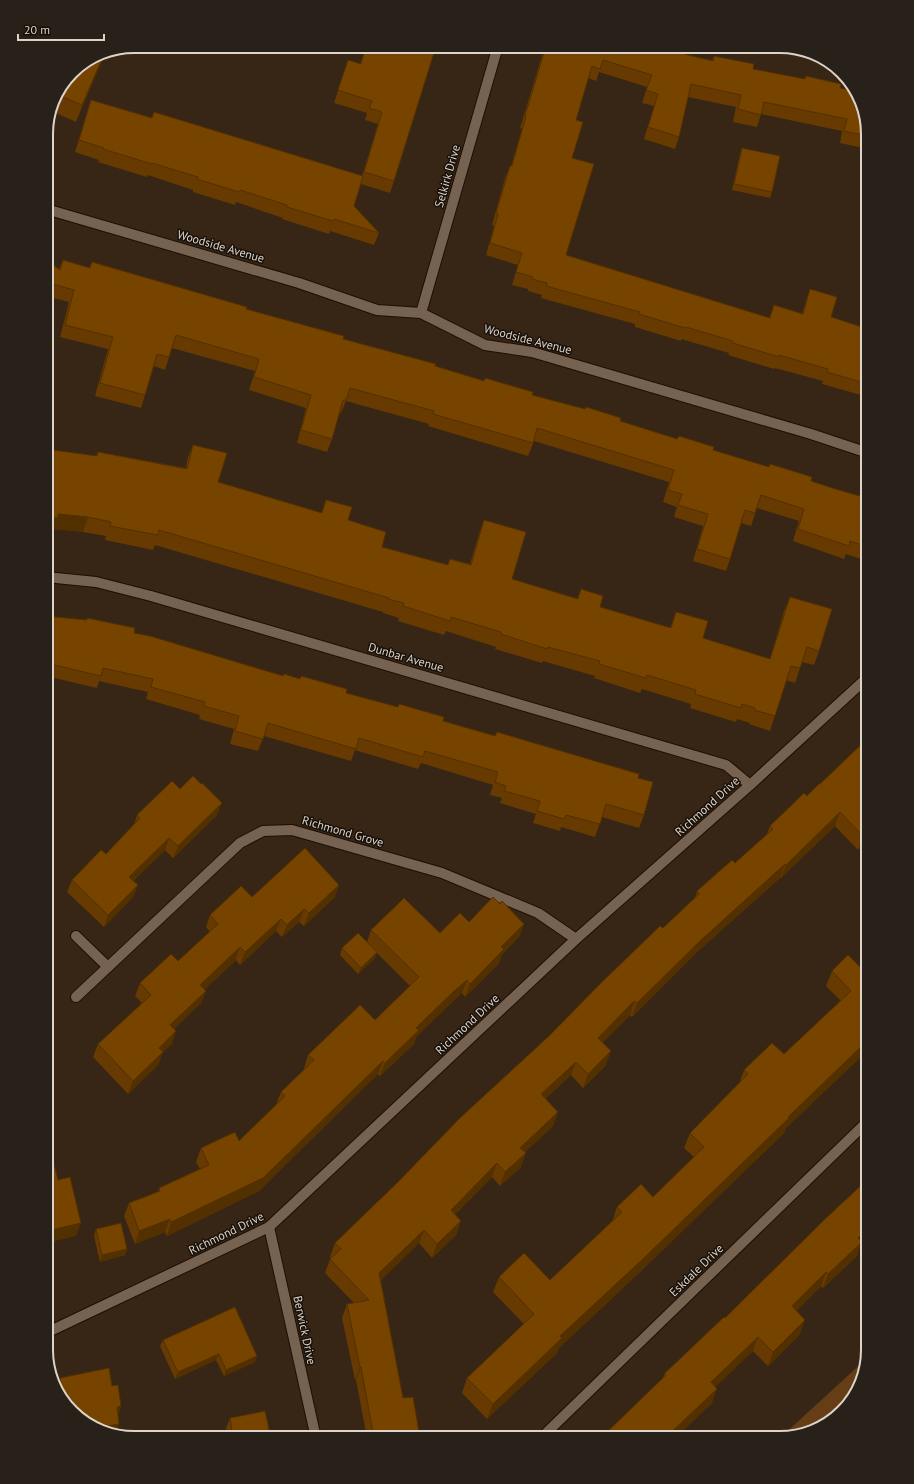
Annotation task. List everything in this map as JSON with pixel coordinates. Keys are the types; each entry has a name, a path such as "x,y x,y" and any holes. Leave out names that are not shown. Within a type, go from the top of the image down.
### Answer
{"street":[{"name":"Selkirk Drive","path":"421,313 496,53"},
{"name":"Woodside Avenue","path":"53,211 299,283 377,310 421,313 485,345 532,352 811,434 861,451"},
{"name":"Dunbar Avenue","path":"53,578 96,582 151,596 350,654 726,766 750,785"},
{"name":"Richmond Drive","path":"53,1330 269,1227 576,940 750,785 861,683"},
{"name":"Richmond Grove","path":"76,997 240,843 263,831 292,830 442,873 538,913 576,940"},
{"path":"76,936 108,967"},
{"name":"Eskdale Drive","path":"548,1431 861,1128"},
{"name":"Berwick Drive","path":"269,1227 314,1431"}],"shaded area":[{"path":"859,1365 855,1381 850,1391 833,1411 816,1423 788,1430"}],"building":[{"path":"364,53 434,53 394,181 364,172 382,112 369,108 372,101 338,90 348,60 361,64"},
{"path":"544,53 682,53 713,61 714,56 754,64 753,69 805,79 806,76 841,84 840,88 847,89 857,108 861,135 844,131 847,119 764,102 761,115 738,109 741,95 691,84 679,137 648,127 658,94 646,90 652,75 603,60 600,69 592,66 576,120 583,122 572,158 594,164 566,255 770,318 774,305 803,314 810,289 837,297 831,317 861,327 861,382 827,372 828,369 779,355 779,357 733,343 733,341 639,314 640,312 546,286 547,283 532,279 533,277 516,272 522,253 490,243 498,214 496,213 510,166 512,166"},
{"path":"102,60 82,105 62,97 81,73"},
{"path":"91,100 152,118 154,112 363,176 354,206 379,233 334,219 333,221 287,207 287,205 240,190 239,192 197,179 198,177 103,149 104,148 79,140"},
{"path":"742,148 780,156 772,192 734,184"},
{"path":"63,260 90,268 92,262 247,307 246,309 344,336 343,339 436,364 435,366 484,381 485,378 533,392 532,395 585,409 586,407 621,418 620,421 677,439 679,436 714,447 713,450 769,467 770,464 812,477 811,481 861,496 861,545 850,541 849,546 798,529 804,509 761,495 755,513 745,510 730,559 697,549 708,514 678,505 682,494 668,490 674,470 537,428 533,443 433,414 434,411 350,388 346,400 343,400 332,439 301,430 311,395 254,377 259,359 176,335 169,357 157,354 145,395 100,383 113,337 65,325 74,290 53,284 53,265 60,270"},
{"path":"193,445 227,453 218,482 322,513 326,500 352,507 348,520 386,532 382,547 448,565 450,559 471,565 484,520 526,532 512,579 578,599 581,589 603,596 600,607 671,628 676,612 708,621 703,638 770,659 790,597 832,609 819,651 807,647 800,668 791,666 775,716 754,710 755,708 742,704 741,708 695,694 696,690 647,675 646,678 599,664 600,661 548,647 547,649 501,634 501,632 451,617 450,621 403,606 404,603 388,599 389,598 159,530 158,535 110,526 111,522 88,517 58,514 58,518 53,518 53,450 97,456 98,452 187,469"},
{"path":"53,617 87,620 87,618 135,628 134,633 150,636 283,676 284,674 300,679 301,676 347,689 346,693 398,707 399,704 444,717 443,721 495,736 497,732 639,774 638,778 653,782 644,815 606,804 600,824 566,815 564,819 537,811 540,801 504,791 506,786 495,782 498,772 425,751 423,757 359,738 356,749 268,723 263,739 235,731 239,716 204,706 205,702 151,687 153,679 103,668 101,676 53,665"},
{"path":"861,745 861,834 840,812 786,865 785,864 700,941 637,1003 634,1001 598,1038 611,1051 588,1074 576,1062 541,1094 558,1112 520,1148 526,1153 505,1172 497,1163 451,1210 461,1221 437,1244 424,1230 379,1273 403,1398 413,1397 419,1431 373,1431 361,1367 347,1304 369,1300 330,1259 341,1249 335,1243 398,1182 460,1118 549,1036 660,926 663,928 699,894 697,891 732,860 735,863 773,829 770,826 804,793 807,796"},
{"path":"193,776 222,803 178,846 169,838 129,877 138,885 108,915 72,880 101,850 106,854 140,818 137,815 172,781 180,789"},
{"path":"305,848 339,885 309,913 304,909 287,925 281,919 245,952 240,947 200,985 206,991 170,1025 176,1031 159,1048 163,1052 133,1081 98,1044 151,995 140,983 171,954 178,961 218,924 210,915 241,886 252,897"},
{"path":"493,897 500,904 502,901 524,924 501,947 504,949 470,984 467,980 454,991 416,1028 419,1030 385,1063 383,1061 263,1178 171,1222 170,1219 139,1231 129,1203 160,1191 159,1188 209,1165 201,1148 235,1132 239,1141 285,1096 281,1092 314,1060 308,1055 360,1005 375,1020 419,977 371,930 404,898 440,933 460,913 469,922"},
{"path":"358,933 377,952 361,968 342,948"},
{"path":"848,955 860,967 861,966 861,1047 645,1257 560,1336 562,1338 493,1404 467,1378 534,1314 499,1277 524,1253 550,1280 622,1212 617,1207 641,1184 653,1197 704,1147 690,1133 748,1074 744,1070 772,1043 784,1054 851,991 832,971"},
{"path":"53,1160 58,1180 70,1177 81,1223 53,1230"},
{"path":"861,1186 861,1235 858,1238 861,1243 828,1274 826,1272 792,1306 805,1320 773,1352 758,1337 711,1382 717,1389 672,1431 608,1431 666,1375 664,1374 724,1317 725,1318"},
{"path":"121,1223 127,1249 102,1255 96,1229"},
{"path":"235,1307 257,1356 226,1370 219,1354 178,1372 163,1340"},
{"path":"109,1368 112,1386 118,1385 121,1406 117,1407 119,1424 106,1426 98,1423 81,1411 73,1403 62,1387 60,1378"},
{"path":"265,1411 269,1431 232,1431 230,1418"}]}
